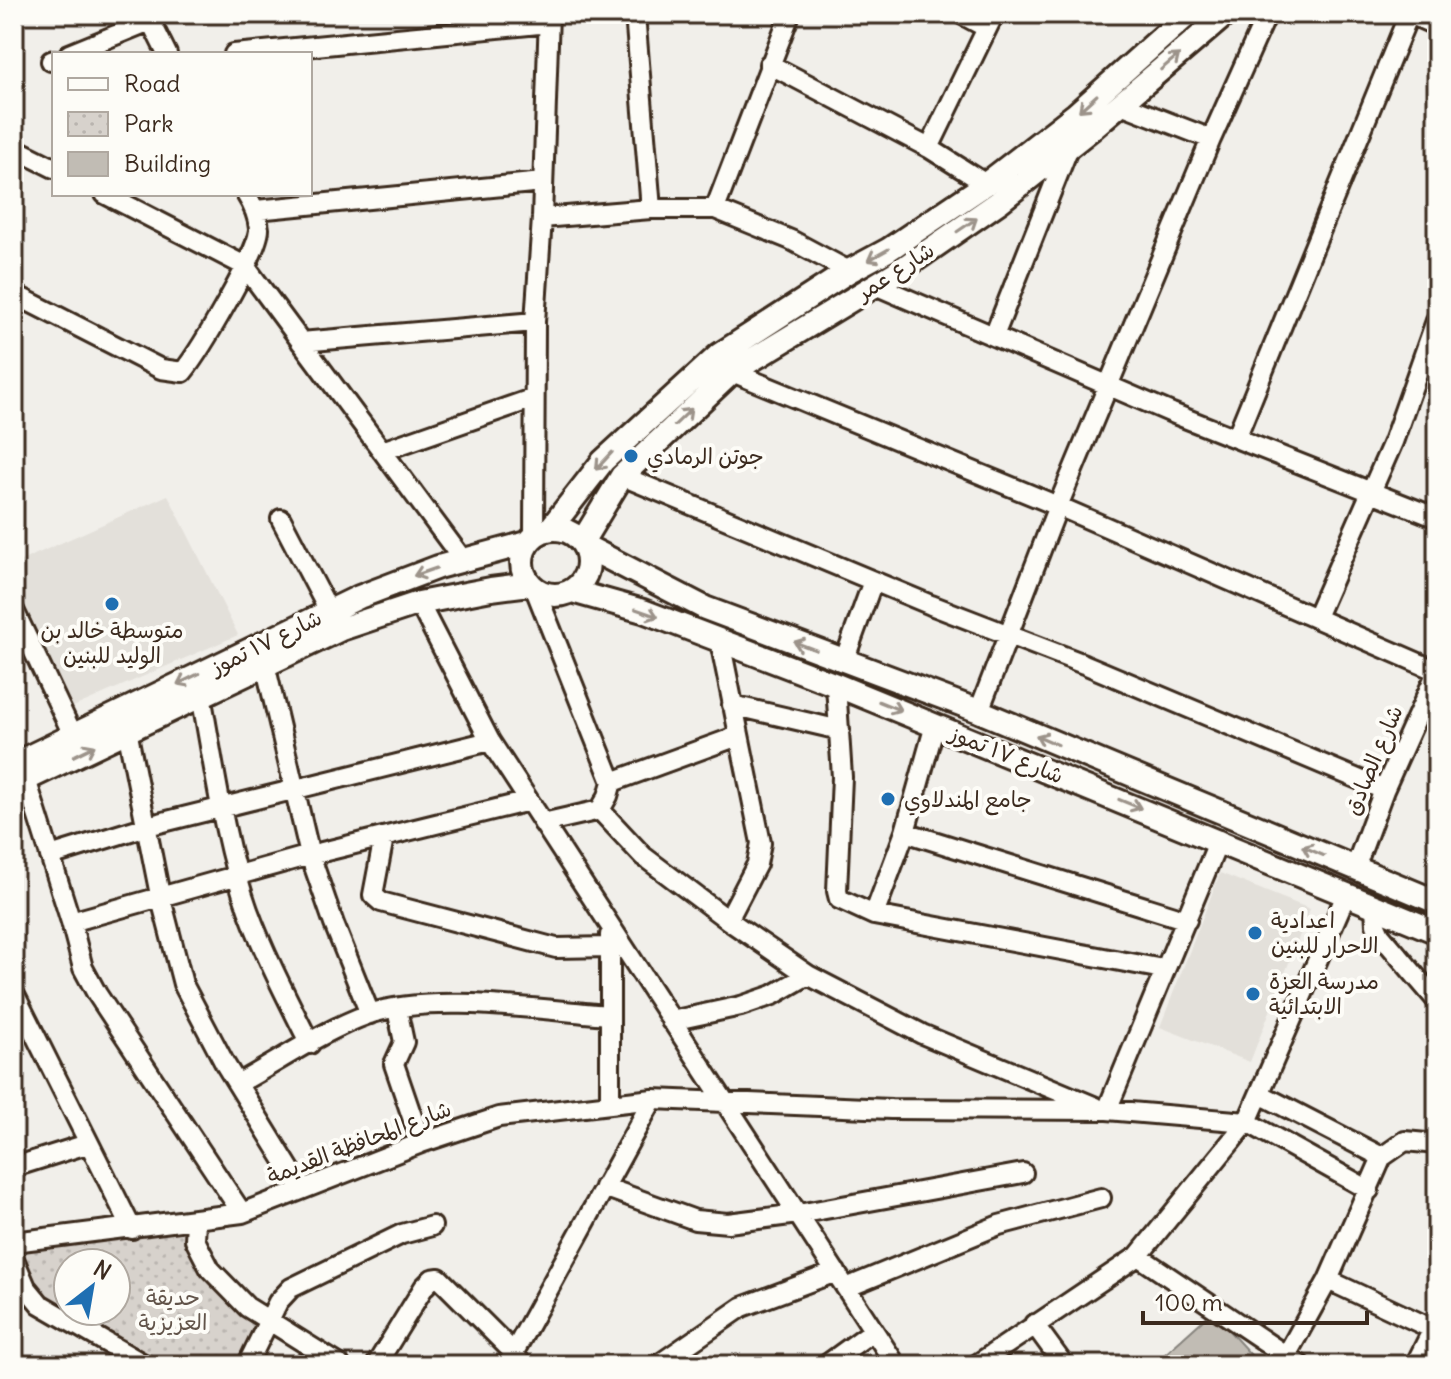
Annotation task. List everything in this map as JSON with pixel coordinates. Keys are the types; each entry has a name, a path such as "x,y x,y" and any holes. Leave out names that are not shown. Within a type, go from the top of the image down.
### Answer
{"main road":[{"name":"شارع عمر","path":"537,536 603,461 719,355 849,271 888,250 986,184 1076,114 1188,14"},
{"name":"شارع عمر","path":"583,544 622,476 732,372 875,285 999,202 1226,14"},
{"path":"562,529 583,544 589,566 580,585 572,591 553,596 532,587 522,569 523,551 537,536 562,529"},
{"name":"شارع ١٧ تموز","path":"18,776 73,735 329,611 389,585 537,536"},
{"name":"شارع ١٧ تموز","path":"583,544 705,608 979,711 1437,902"},
{"name":"شارع ١٧ تموز","path":"18,776 127,730 341,629 419,603 491,589 532,587"},
{"name":"شارع ١٧ تموز","path":"572,591 643,611 836,685 1437,932"}],"street":[{"path":"635,14 651,209"},
{"path":"715,209 790,14"},
{"path":"929,148 991,21 961,14"},
{"path":"979,711 1058,506 1211,139 1267,14"},
{"path":"1236,438 1409,14 1437,26"},
{"path":"73,52 149,17 166,52"},
{"path":"252,52 549,18 535,322 537,536"},
{"path":"769,64 929,148 986,184"},
{"path":"1121,104 1211,139"},
{"path":"994,336 1069,147"},
{"path":"14,148 52,167"},
{"path":"14,294 161,369 183,372 198,353 245,266 259,232 251,202 543,182"},
{"path":"109,196 245,266 463,560"},
{"path":"542,218 651,209 715,209 791,240 849,271"},
{"path":"875,285 1110,387 1437,518"},
{"path":"1316,617 1393,442 1437,318"},
{"path":"301,342 535,322"},
{"path":"732,372 1058,506 1437,671"},
{"path":"382,451 534,398"},
{"path":"622,476 1384,790"},
{"path":"281,519 329,611"},
{"path":"844,661 873,581"},
{"path":"532,587 612,782 600,810 543,823"},
{"path":"419,603 490,741 896,1365"},
{"path":"14,610 73,735"},
{"path":"720,641 761,843 757,864 728,920"},
{"path":"265,664 310,855 370,1014"},
{"name":"شارع الصادق","path":"1355,868 1384,790 1437,671"},
{"path":"836,685 842,777 839,899 874,915 1163,969"},
{"path":"201,695 238,875 259,936 310,1044"},
{"path":"732,705 840,730"},
{"path":"874,915 905,832 935,725"},
{"path":"127,730 160,895 183,984 225,1064 302,1189"},
{"path":"612,782 738,736"},
{"path":"50,856 147,826 490,741"},
{"path":"18,776 50,856 83,968 97,994 242,1213"},
{"path":"71,922 310,855 529,801"},
{"path":"600,810 643,856 728,920 808,975 922,1034 1105,1110 1247,1122 1369,1190"},
{"path":"905,832 1187,920"},
{"path":"384,837 373,895 381,902 556,948 610,947"},
{"path":"1105,1110 1219,840"},
{"path":"976,1365 1138,1256 1247,1122 1346,895"},
{"path":"1375,907 1380,934 1437,1001"},
{"path":"610,927 610,1104"},
{"path":"671,1021 741,1006 773,995 808,975"},
{"path":"14,993 132,1229"},
{"path":"239,1083 370,1014 420,1004 608,1015"},
{"path":"397,1009 404,1042 394,1064 421,1143"},
{"path":"1260,1094 1382,1157"},
{"path":"376,1365 424,1287 432,1279 439,1278 514,1361 653,1099"},
{"name":"شارع المحافظة القديمة","path":"14,1242 242,1213 421,1143 499,1117 653,1099 891,1109 1105,1110"},
{"path":"1138,1256 1289,1362 1382,1157 1405,1141 1437,1144"},
{"path":"14,1167 87,1144"},
{"path":"604,1187 678,1214 728,1223 798,1214 1023,1173"},
{"path":"658,1365 742,1307 841,1280 999,1225 1101,1198"},
{"path":"196,1221 195,1240 210,1269 247,1307 340,1365"},
{"path":"247,1365 278,1302 291,1288 402,1234 432,1226"},
{"path":"14,1259 26,1287 40,1304 142,1364"},
{"path":"1328,1280 1436,1327 1415,1365"},
{"path":"1034,1324 1064,1365"},
{"path":"826,1365 873,1331"}],"shaded area":[{"path":"168,495 238,635 71,708 14,585 14,564"},
{"path":"1220,873 1310,909 1250,1062 1160,1027"}],"green space":[{"name":"حديقة العزيزية","path":"191,1221 210,1269 266,1320 245,1365 143,1365 82,1327 132,1327 132,1247 52,1247 52,1308 32,1296 14,1257 14,1242"}],"building":[{"path":"1212,1312 1260,1365 1153,1365"}],"place":[{"name":"جوتن الرمادي","path":"631,456"},
{"name":"متوسطة خالد بن الوليد للبنين","path":"112,604"},
{"name":"جامع المندلاوي","path":"888,799"},
{"name":"اعدادية الاحرار للبنين","path":"1255,933"},
{"name":"مدرسة العزة الابتدائية","path":"1253,994"}]}
